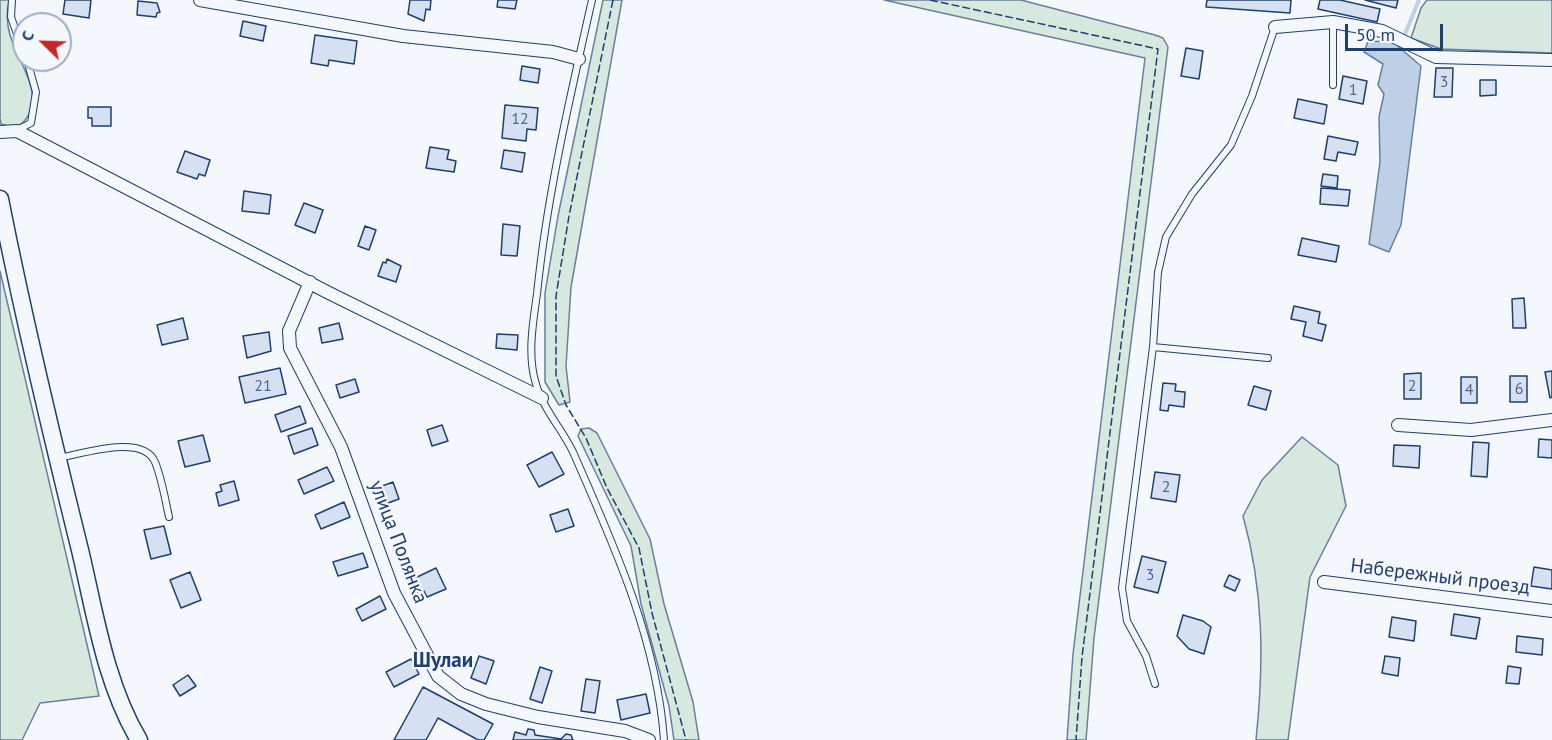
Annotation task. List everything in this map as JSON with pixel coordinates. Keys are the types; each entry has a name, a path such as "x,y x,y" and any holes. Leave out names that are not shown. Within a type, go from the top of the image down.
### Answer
{"street":[{"path":"200,0 403,36 530,50 579,59"},
{"path":"1275,27 1333,22 1382,31 1436,57 1552,60"},
{"path":"0,132 17,131 542,398"},
{"path":"0,199 58,458 108,666 126,718 139,740"},
{"name":"улица Полянка","path":"310,282 289,331 290,348 340,447 394,594 438,676 461,694 486,704 538,717 625,731 649,740"},
{"path":"1398,425 1471,430 1552,420"},
{"name":"Набережный проезд","path":"1324,582 1552,611"}],"lane":[{"path":"12,0 12,20"},
{"path":"592,0 543,238 532,333 535,384 576,459 609,535 640,618 662,705 664,740"},
{"path":"1333,22 1333,85"},
{"path":"1155,684 1146,656 1128,621 1122,588 1153,347 1158,272 1166,237 1192,194 1231,146 1252,96 1275,27"},
{"path":"17,131 31,123 36,92 30,72"},
{"path":"1153,347 1268,358"},
{"path":"58,458 126,446 146,450 154,460 169,517"}],"shaded area":[{"path":"0,0 9,0 7,16 12,41 12,72 26,72 33,100 31,110 21,124 8,126 1,124"},
{"path":"603,0 622,0 571,287 566,366 570,402 559,405 545,382 545,293 558,216"},
{"path":"884,0 1021,0 1155,35 1163,38 1168,47 1094,638 1086,740 1067,740 1073,654 1145,58"},
{"path":"1427,0 1552,0 1552,53 1441,49 1411,38 1421,8"},
{"path":"0,271 99,696 40,703 22,740 0,740"},
{"path":"589,428 597,433 650,539 664,604 693,702 699,740 674,740 669,706 641,604 631,546 578,436 581,429"},
{"path":"1302,437 1338,465 1346,506 1310,577 1288,740 1256,740 1261,655 1260,627 1255,572 1243,516 1262,480"}],"water":[{"path":"1368,41 1393,42 1421,66 1401,225 1389,252 1369,244 1380,162 1379,117 1384,94 1378,85 1383,64 1364,52"}],"building":[{"path":"65,0 91,0 89,18 72,15 72,12 63,12"},
{"path":"410,0 431,0 430,10 426,9 424,21 408,14"},
{"path":"498,0 517,0 515,9 497,7"},
{"path":"1207,0 1291,0 1290,13 1206,7"},
{"path":"1320,0 1340,0 1380,9 1377,22 1318,9"},
{"path":"1365,0 1398,0 1396,8"},
{"path":"138,1 157,3 160,12 156,17 137,15"},
{"path":"243,21 266,26 263,41 240,36"},
{"path":"315,35 357,41 354,64 329,60 328,66 311,63"},
{"path":"1186,48 1203,51 1199,79 1181,76"},
{"path":"522,66 540,69 538,83 520,80"},
{"path":"1436,68 1453,68 1452,97 1434,97"},
{"path":"1343,76 1367,81 1363,104 1339,99"},
{"path":"1480,80 1496,80 1496,95 1480,96"},
{"path":"1298,99 1327,105 1324,124 1294,118"},
{"path":"505,105 538,108 536,130 527,129 526,141 502,138"},
{"path":"88,107 111,107 111,126 92,126 92,118 88,118"},
{"path":"1328,136 1358,142 1355,155 1338,152 1336,161 1324,159"},
{"path":"430,147 449,150 447,159 456,161 454,172 426,168"},
{"path":"504,150 525,153 522,172 501,168"},
{"path":"185,151 210,160 205,176 199,174 197,179 177,172"},
{"path":"1323,174 1338,176 1337,188 1321,186"},
{"path":"1321,188 1350,190 1348,206 1320,204"},
{"path":"244,191 271,195 269,214 242,211"},
{"path":"304,203 323,210 315,233 295,225"},
{"path":"503,224 520,226 517,256 501,255"},
{"path":"365,226 376,230 369,250 358,246"},
{"path":"1302,238 1339,246 1336,262 1298,255"},
{"path":"387,259 401,266 396,282 378,276 383,262 386,263"},
{"path":"1524,298 1526,328 1513,328 1512,299"},
{"path":"1294,306 1320,312 1318,323 1326,325 1322,341 1303,336 1306,322 1291,319"},
{"path":"183,318 188,339 162,345 157,325"},
{"path":"339,323 343,339 322,343 319,328"},
{"path":"269,332 271,351 247,358 243,336"},
{"path":"497,334 518,335 517,350 496,348"},
{"path":"280,368 286,394 245,403 239,377"},
{"path":"1552,371 1552,397 1550,398 1545,372"},
{"path":"1421,373 1421,399 1404,399 1404,374"},
{"path":"1510,376 1527,376 1527,402 1510,402"},
{"path":"1461,377 1477,377 1477,403 1461,403"},
{"path":"355,379 359,392 340,398 336,385"},
{"path":"1163,383 1176,384 1175,391 1185,392 1184,407 1169,405 1168,411 1160,410"},
{"path":"1254,386 1271,391 1266,410 1248,405"},
{"path":"300,406 306,423 281,432 275,415"},
{"path":"442,425 448,441 432,446 427,430"},
{"path":"312,428 318,445 294,454 288,436"},
{"path":"203,435 210,461 185,467 178,441"},
{"path":"1539,439 1552,440 1552,458 1538,457"},
{"path":"1473,442 1489,443 1487,477 1471,476"},
{"path":"1394,445 1420,446 1419,468 1393,466"},
{"path":"552,452 564,474 539,487 527,465"},
{"path":"327,467 334,481 304,494 298,480"},
{"path":"1155,472 1180,475 1176,502 1151,498"},
{"path":"234,481 239,500 219,506 216,493 222,491 220,485"},
{"path":"393,482 399,499 380,506 374,489"},
{"path":"344,502 350,517 321,529 315,515"},
{"path":"568,509 574,526 556,532 550,515"},
{"path":"164,526 171,554 151,559 144,530"},
{"path":"363,553 368,567 338,576 333,562"},
{"path":"1142,556 1166,562 1158,593 1134,587"},
{"path":"1534,567 1552,570 1552,589 1531,586"},
{"path":"436,568 446,589 427,597 424,591 418,594 411,580"},
{"path":"190,572 201,600 181,608 170,580"},
{"path":"1229,575 1240,580 1235,591 1224,586"},
{"path":"380,596 386,609 362,621 356,609"},
{"path":"1454,614 1480,618 1476,639 1451,635"},
{"path":"1183,615 1203,621 1211,627 1204,654 1189,649 1177,636"},
{"path":"1392,617 1416,621 1414,641 1389,637"},
{"path":"1517,636 1543,639 1542,655 1516,652"},
{"path":"479,656 494,661 486,684 471,678"},
{"path":"1385,656 1400,658 1398,676 1382,673"},
{"path":"411,659 419,674 394,687 386,672"},
{"path":"1508,666 1521,668 1519,684 1506,683"},
{"path":"540,667 552,671 542,703 530,699"},
{"path":"188,675 196,686 180,696 173,685"},
{"path":"586,679 600,681 595,713 581,711"},
{"path":"423,687 493,724 484,740 478,740 438,718 426,740 394,740"},
{"path":"646,694 650,713 621,720 617,700"},
{"path":"528,729 534,730 535,735 561,739 566,734 571,735 573,740 513,740 515,732 526,735"}],"waterway":[{"path":"1405,34 1419,0"}],"fence":[{"path":"613,0 569,216 556,296 556,376 566,405 586,438 607,488 639,548 652,613 686,740"},
{"path":"930,0 1158,49 1082,657 1076,740"}],"district":[{"name":"Шулаи","path":"443,661"}]}
